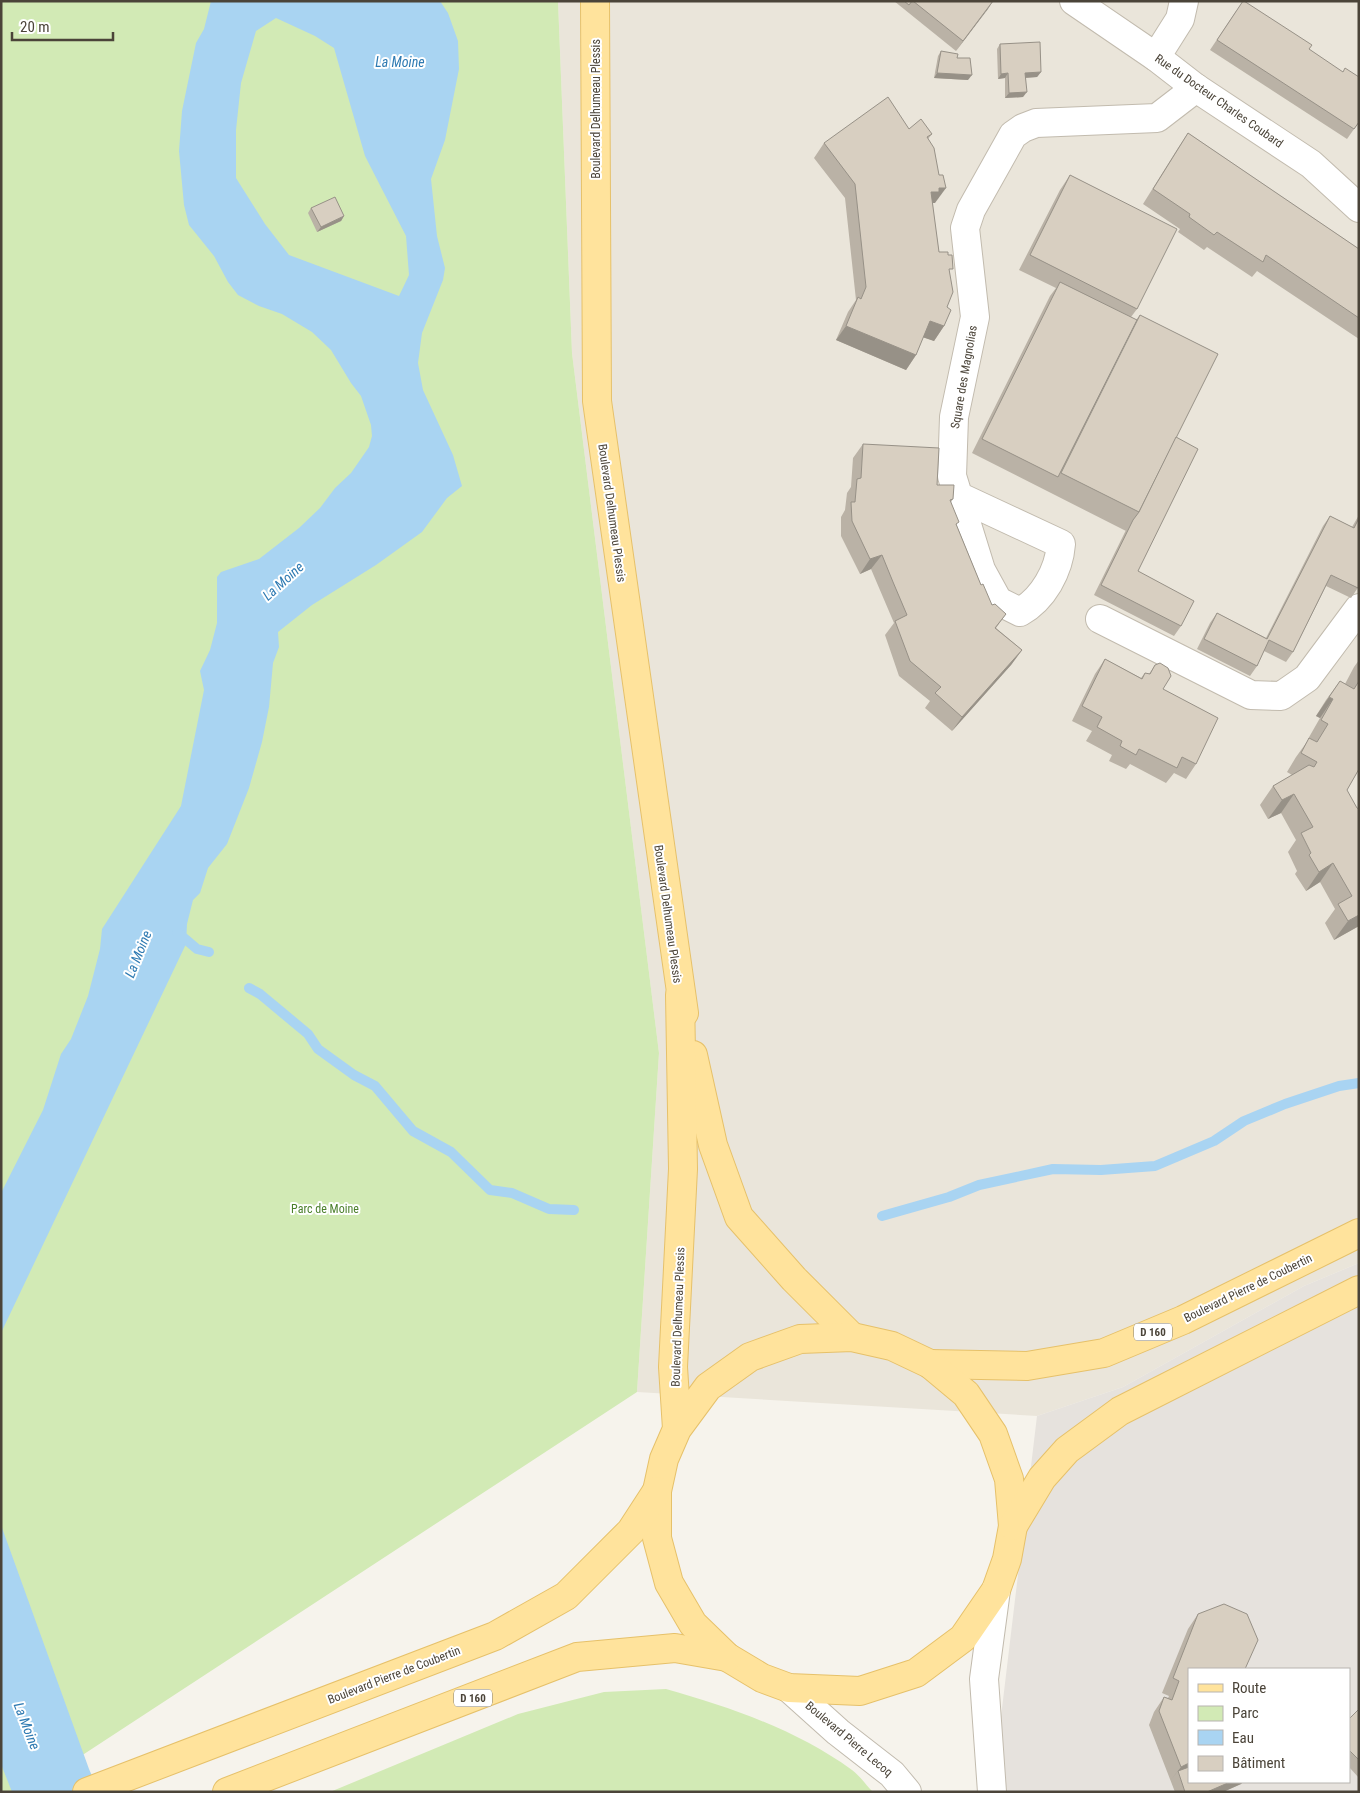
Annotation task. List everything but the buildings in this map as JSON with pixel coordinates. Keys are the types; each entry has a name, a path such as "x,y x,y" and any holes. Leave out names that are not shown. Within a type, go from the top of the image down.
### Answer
{"main road":[{"name":"Boulevard Delhumeau Plessis","path":"597,10 597,401 680,995 712,1145 739,1217 794,1279 852,1337"},
{"name":"Boulevard Delhumeau Plessis","path":"677,1429 674,1367 683,1169 680,995"},
{"name":"Boulevard Pierre de Coubertin","path":"930,1364 1027,1366 1104,1354 1183,1320 1359,1233"},
{"path":"1013,1526 1042,1478 1066,1450 1120,1410 1359,1290"},
{"path":"852,1337 892,1346 930,1364 966,1394 993,1434 1009,1479 1013,1526 1008,1559 996,1590 963,1638 916,1673 860,1691 789,1688 762,1678 727,1657 693,1624 669,1583 657,1538 657,1491 664,1459 677,1429 708,1387 750,1356 800,1339 852,1337"},
{"name":"Boulevard Pierre de Coubertin","path":"87,1792 142,1769 495,1636 566,1596 631,1531 657,1491"},
{"name":"D 160","path":"227,1792 577,1658 676,1648 727,1657"}],"street":[{"name":"Rue du Docteur Charles Coubard","path":"1074,1 1156,57 1196,88 1311,164 1359,208"},
{"path":"1156,57 1180,19 1184,1"},
{"name":"Square des Magnolias","path":"958,496 952,476 954,417 975,317 965,228 971,210 1013,135 1036,123 1157,118 1196,88"},
{"path":"1100,619 1251,695 1280,696 1306,678 1359,608"},
{"path":"992,1792 984,1678 996,1590"},
{"name":"Boulevard Pierre Lecoq","path":"789,1688 838,1732 892,1774 907,1792"}],"shaded area":[{"path":"558,1 1359,1 1359,1263 1304,1286 1123,1387 1037,1416 637,1392 659,1053 572,353"},
{"path":"1359,1263 1359,1792 992,1792 1037,1416 1123,1387 1304,1286"}],"green space":[{"name":"Parc de Moine","path":"1,1 558,1 572,353 659,1053 637,1392 26,1792 1,1792"},
{"path":"666,1689 762,1721 809,1743 852,1770 873,1792 330,1792 518,1714 604,1692"}],"water":[{"name":"La Moine","path":"211,1 440,1 448,13 458,41 459,69 445,140 431,179 437,236 445,268 443,280 422,333 418,363 423,390 453,455 462,486 447,498 422,532 376,565 312,605 278,632 279,647 273,663 269,707 262,742 249,788 227,844 208,868 200,893 193,900 187,924 186,944 1,1333 1,1193 43,1110 61,1054 71,1039 88,996 100,949 102,929 181,806 204,690 200,671 210,650 217,623 217,577 221,572 259,559 299,528 320,508 335,488 351,473 369,447 372,436 371,425 361,396 331,350 312,332 282,314 259,306 238,295 228,282 214,256 189,225 184,205 179,151 182,111 196,43 204,29","holes":["276,18 315,36 334,48 365,156 406,236 409,275 399,296 289,255 265,224 236,178 236,130 241,83 256,31"]},
{"name":"La Moine","path":"1,1525 99,1792 12,1792 1,1764"}],"waterway":[{"path":"177,932 197,949 209,952"},
{"path":"249,988 260,994 308,1034 318,1049 354,1075 375,1086 413,1131 451,1152 490,1190 512,1193 549,1209 574,1210"},
{"path":"882,1216 949,1197 979,1185 1053,1169 1101,1170 1155,1166 1214,1141 1244,1121 1285,1104 1339,1086 1359,1083"}]}
